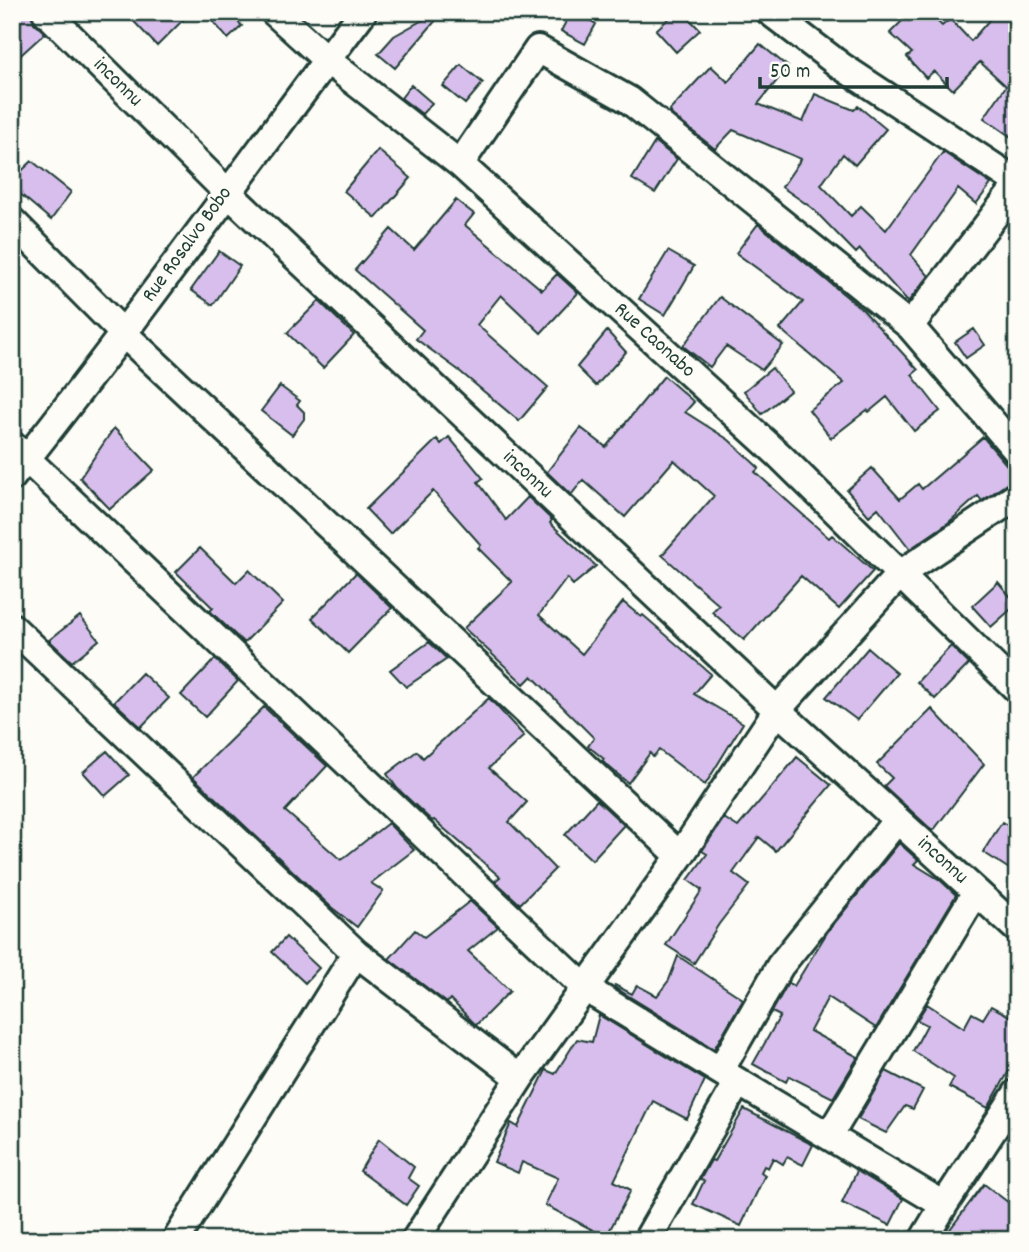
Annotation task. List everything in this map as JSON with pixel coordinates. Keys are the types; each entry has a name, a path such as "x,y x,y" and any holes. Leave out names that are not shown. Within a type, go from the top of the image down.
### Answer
{"street":[{"name":"inconnu","path":"46,12 227,192 777,710 1017,929"},
{"name":"Rue Caonabo","path":"274,12 327,60 460,164 779,455 1017,689"},
{"name":"Rue Rosalvo Bobo","path":"17,460 124,334 363,12"},
{"path":"770,12 841,66 1017,184 911,326"},
{"path":"460,164 538,49 629,100 911,326 1017,451"},
{"path":"12,221 124,334 680,856"},
{"path":"17,460 585,988 943,1205"},
{"path":"415,1240 520,1078 680,856 777,710 900,574 1017,496"},
{"path":"12,627 356,953 520,1078"},
{"path":"647,1240 729,1077 780,966 897,820"},
{"path":"829,1136 976,892"},
{"path":"176,1240 356,953"},
{"path":"923,1240 1017,1093"}],"building":[{"path":"12,12 31,12 34,23 45,33 12,63"},
{"path":"125,12 191,12 157,46"},
{"path":"205,12 230,12 242,26 228,39"},
{"path":"437,12 443,12 395,68 378,54 394,36"},
{"path":"571,12 576,12 596,24 585,44 561,31"},
{"path":"676,12 683,12 700,30 676,52 656,30"},
{"path":"911,12 928,12 942,26 950,19 971,41 996,12 1002,12 1017,25 1017,141 984,118 1006,86 980,62 953,90 934,71 926,78 907,57 912,53 890,33"},
{"path":"760,44 788,67 758,104 803,122 815,94 854,110 858,106 886,129 855,165 843,154 821,185 851,216 861,206 886,230 943,152 991,184 976,204 958,189 911,255 929,276 908,302 860,249 856,253 812,208 782,187 801,159 733,130 715,149 672,115 670,110 711,66 728,82"},
{"path":"461,65 483,83 465,104 443,86"},
{"path":"411,85 432,103 422,114 401,98"},
{"path":"655,142 677,159 655,193 632,179"},
{"path":"378,150 411,178 376,218 344,191"},
{"path":"32,161 71,192 51,220 12,187 12,180"},
{"path":"456,200 474,214 465,225 542,290 557,274 578,293 541,333 501,295 477,325 548,387 519,421 416,339 423,330 355,270 391,229 414,250"},
{"path":"758,224 863,310 918,370 912,375 940,411 914,431 887,397 831,438 809,410 844,383 780,329 803,302 736,253"},
{"path":"219,251 240,266 213,305 191,290"},
{"path":"668,251 694,266 665,315 639,299"},
{"path":"720,297 783,345 762,370 726,346 710,367 683,346"},
{"path":"319,301 354,335 323,368 287,333"},
{"path":"974,329 985,345 966,358 955,342"},
{"path":"607,331 626,352 596,386 577,367"},
{"path":"772,368 790,391 762,414 744,391"},
{"path":"664,376 694,402 685,412 729,440 759,468 755,472 829,538 832,535 873,571 839,609 801,576 744,640 712,612 719,605 662,555 714,496 674,460 625,517 583,480 571,495 547,472 581,428 606,447"},
{"path":"280,386 300,401 297,405 304,412 304,419 292,435 261,411"},
{"path":"114,428 154,470 110,509 80,478"},
{"path":"449,437 483,478 478,482 506,520 528,497 552,520 550,523 596,566 573,585 567,578 539,615 582,654 623,602 641,617 643,615 711,674 694,694 743,723 705,785 659,750 653,757 650,753 628,783 588,746 594,738 532,676 524,684 464,628 512,582 478,548 481,545 433,491 390,534 366,509 437,439 441,444"},
{"path":"983,437 1017,480 982,501 978,496 948,523 910,549 878,508 869,516 847,490 872,468 900,499 918,484 922,489"},
{"path":"200,548 236,583 249,570 283,603 244,643 210,611 213,608 176,572"},
{"path":"356,573 392,608 348,653 312,618"},
{"path":"998,582 1017,604 991,627 972,606"},
{"path":"80,616 99,640 72,662 49,640"},
{"path":"429,642 447,659 406,687 390,670"},
{"path":"951,646 969,664 935,699 917,682"},
{"path":"868,648 897,673 857,720 826,697"},
{"path":"215,659 238,681 205,717 181,695"},
{"path":"142,673 169,698 141,727 114,702"},
{"path":"489,698 524,736 489,768 527,802 509,822 555,869 520,904 495,881 500,877 432,821 397,788 387,774 417,751 423,758"},
{"path":"264,707 327,766 285,811 341,860 388,823 414,850 371,883 383,891 357,927 331,907 193,777"},
{"path":"932,709 984,764 933,831 884,786 892,778 877,764"},
{"path":"107,751 129,775 105,796 83,772"},
{"path":"797,757 831,785 776,851 759,837 733,873 749,885 694,963 666,945 702,890 688,880 707,854 702,851 724,818 738,827"},
{"path":"597,800 624,825 592,860 565,835"},
{"path":"1002,822 1017,831 1017,874 983,852"},
{"path":"899,843 918,860 914,864 940,880 956,895 876,1028 828,997 810,1031 858,1057 833,1098 789,1076 786,1082 753,1064 780,1016 772,1012 788,983 794,986 828,931"},
{"path":"470,901 498,927 468,951 510,991 476,1025 450,999 447,1003 389,959 415,930 424,937"},
{"path":"286,937 319,968 305,983 272,952"},
{"path":"678,956 743,999 714,1049 614,987 615,985 632,994 637,985 657,996 669,980"},
{"path":"927,1004 964,1028 972,1013 983,1019 991,1006 1017,1020 1017,1057 988,1108 949,1087 954,1078 913,1051 927,1025 917,1020"},
{"path":"599,1015 705,1080 687,1119 653,1101 614,1181 631,1190 606,1237 545,1205 558,1178 522,1162 518,1173 494,1162 511,1123 518,1127 546,1070 555,1074 577,1039 592,1042"},
{"path":"886,1071 923,1090 913,1109 905,1106 886,1133 858,1119"},
{"path":"744,1109 813,1145 803,1165 787,1157 783,1164 773,1158 768,1168 764,1166 761,1172 765,1175 741,1226 693,1204 704,1181 700,1180"},
{"path":"379,1139 414,1167 408,1178 419,1186 406,1205 360,1171"},
{"path":"857,1171 903,1199 890,1225 842,1203"},
{"path":"984,1184 1017,1209 1017,1240 942,1240"}]}
